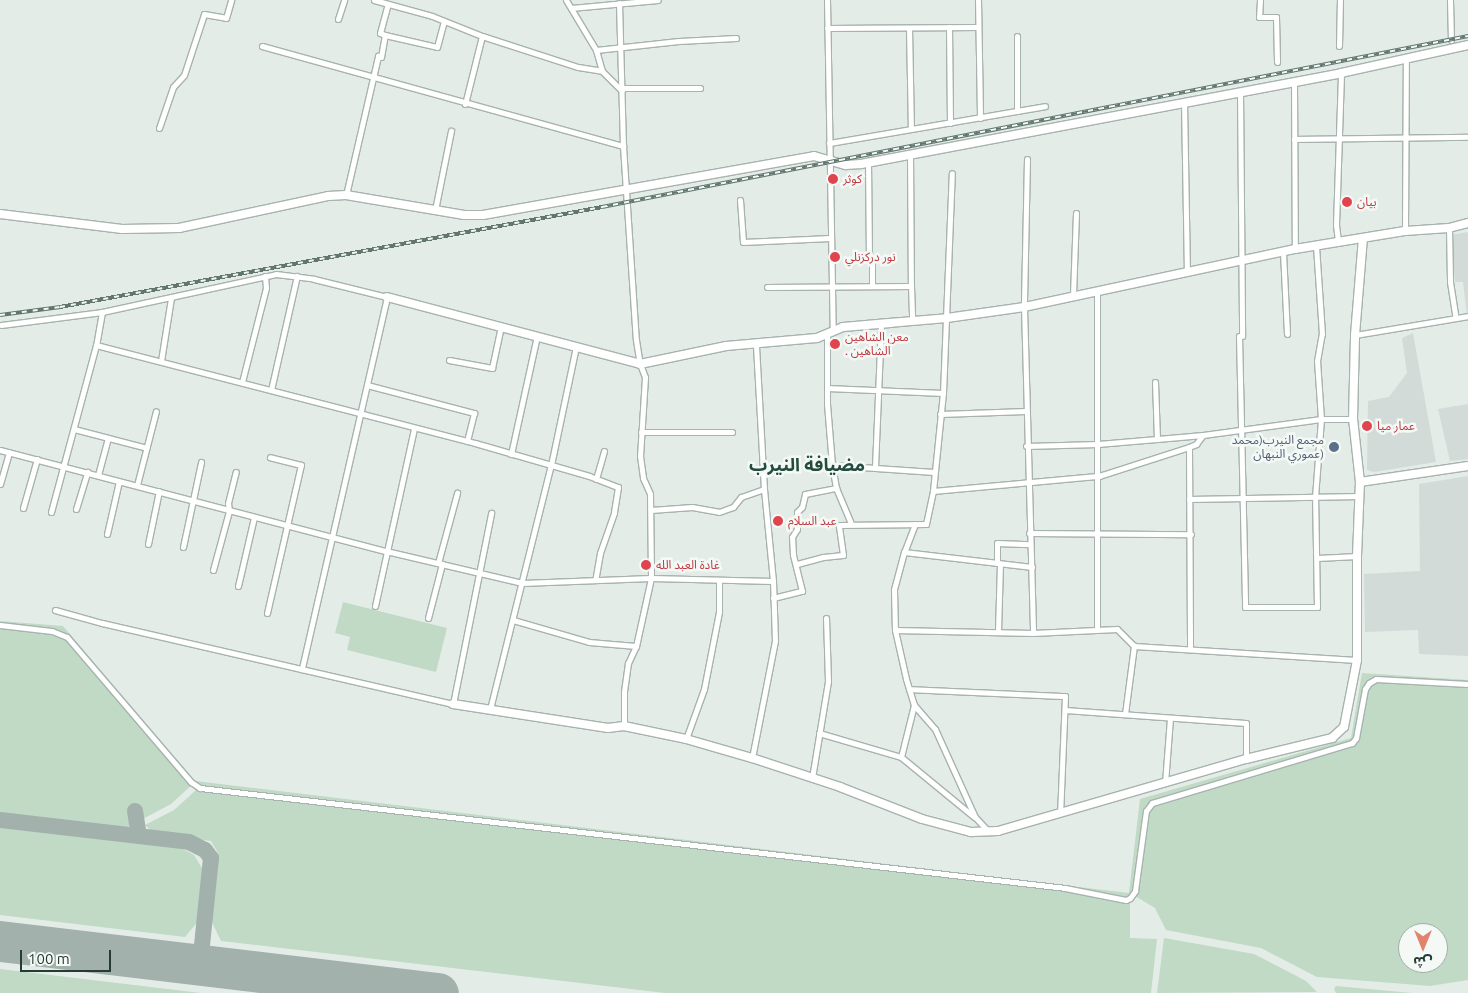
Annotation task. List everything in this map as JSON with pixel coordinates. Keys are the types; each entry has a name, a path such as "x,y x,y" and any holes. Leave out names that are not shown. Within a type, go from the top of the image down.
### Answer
{"street":[{"path":"159,128 173,87 184,75 204,14 226,18 231,0"},
{"path":"338,19 344,0"},
{"path":"374,0 444,21 482,36 578,67 602,71"},
{"path":"566,0 596,50 602,71 622,89 700,88"},
{"path":"571,8 658,0"},
{"path":"827,0 831,286 827,388 832,465 836,488 851,524"},
{"path":"978,0 980,118"},
{"path":"1260,0 1259,17 1276,17 1277,62"},
{"path":"1339,46 1340,0"},
{"path":"1450,0 1450,40"},
{"path":"621,2 620,47 623,146 636,340 640,364 645,377 640,462 643,478 650,494 651,510 651,578 636,646 628,663 624,692 624,726"},
{"path":"388,4 380,33 385,35 437,47 444,21"},
{"path":"949,27 950,123"},
{"path":"827,28 978,27"},
{"path":"909,28 911,128"},
{"path":"346,195 385,35"},
{"path":"465,104 482,36"},
{"path":"1017,36 1017,111"},
{"path":"596,50 736,38"},
{"path":"262,46 374,76 465,104 623,146"},
{"path":"0,214 122,229 179,228 328,196 346,195 464,215 483,215 814,156 846,164 868,162 1341,73 1468,46"},
{"path":"1405,231 1406,59"},
{"path":"1338,241 1336,225 1341,73"},
{"path":"1294,82 1295,249"},
{"path":"1240,91 1242,259 1240,336 1245,607 1316,607 1315,498 1321,419 1318,361 1322,334 1316,246"},
{"path":"1184,102 1187,272"},
{"path":"829,143 1045,106"},
{"path":"435,210 451,132"},
{"path":"1294,139 1468,137"},
{"path":"910,154 912,320"},
{"path":"1027,159 1024,307 1026,446 1032,566 1033,633"},
{"path":"868,162 868,253 872,264 872,286"},
{"path":"797,564 823,557 843,555 839,525 926,524 933,491 943,393 952,173"},
{"path":"740,200 743,242 830,238"},
{"path":"1073,295 1076,212"},
{"path":"1,325 102,312 276,274 296,276 387,296 640,364 702,350 818,338 842,327 947,318 1024,307 1242,259 1405,231 1450,228 1468,222"},
{"path":"1450,228 1450,282 1456,318"},
{"path":"54,610 453,704 608,728 624,726 686,739 812,778 922,819 958,830 989,832 1246,759 1332,738 1344,727 1357,660 1357,556 1360,482 1353,419 1355,335 1363,238"},
{"path":"1282,252 1287,334"},
{"path":"242,382 266,288 265,276"},
{"path":"271,390 296,276"},
{"path":"768,287 911,286"},
{"path":"1097,290 1099,476 1096,534 1097,629"},
{"path":"302,669 387,296"},
{"path":"161,361 171,298"},
{"path":"51,512 96,345 102,312"},
{"path":"1355,335 1468,316"},
{"path":"875,467 882,323"},
{"path":"449,360 492,368 501,326"},
{"path":"511,454 538,336"},
{"path":"752,758 775,641 773,581 764,489 756,344"},
{"path":"96,345 242,382 414,429 467,441 551,465 618,487 614,513 600,553 595,580"},
{"path":"490,709 551,465 576,346"},
{"path":"1155,382 1157,439"},
{"path":"367,385 474,413 467,441"},
{"path":"827,388 943,393"},
{"path":"137,485 156,410"},
{"path":"940,414 1026,411"},
{"path":"1026,446 1098,444 1204,435 1321,419 1353,419"},
{"path":"74,429 147,448"},
{"path":"376,606 386,551 414,429"},
{"path":"641,432 732,432"},
{"path":"933,491 1099,476 1189,448 1196,444 1204,435"},
{"path":"98,475 108,438"},
{"path":"1189,448 1191,534 1190,650"},
{"path":"0,450 254,517 331,535 386,551 522,583 538,584 651,578 773,581"},
{"path":"596,480 604,451"},
{"path":"0,484 9,452"},
{"path":"267,613 301,465 270,457"},
{"path":"23,508 37,459"},
{"path":"183,547 191,500 201,462"},
{"path":"832,465 934,472"},
{"path":"1360,482 1468,466"},
{"path":"76,509 87,472"},
{"path":"212,570 229,510 228,503 236,472"},
{"path":"107,534 119,481"},
{"path":"773,598 802,590 797,564 793,556 792,537 797,529 797,512 802,507 804,494 836,488"},
{"path":"651,510 692,507 719,512 734,508 741,497 764,489"},
{"path":"148,544 159,491"},
{"path":"428,618 457,493"},
{"path":"1189,499 1360,496"},
{"path":"453,704 491,514"},
{"path":"238,586 254,517"},
{"path":"915,524 904,552 894,590 894,630 914,705 935,729 975,817"},
{"path":"1030,533 1191,534"},
{"path":"998,632 997,543 1030,544"},
{"path":"904,552 1032,566"},
{"path":"1317,558 1357,556"},
{"path":"686,739 704,689 719,612 719,580"},
{"path":"812,778 828,681 826,618"},
{"path":"512,620 589,642 636,646"},
{"path":"0,625 52,631 67,637 191,782 200,788 1065,888 1126,900 1135,891 1146,811 1152,802 1352,743 1356,738 1365,689 1369,682 1376,679 1468,684"},
{"path":"894,630 1033,633 1117,629 1134,646 1357,660"},
{"path":"1125,714 1134,646"},
{"path":"909,689 1066,696 1060,813"},
{"path":"901,757 914,705"},
{"path":"1065,710 1246,723 1246,759"},
{"path":"1165,783 1170,718"},
{"path":"819,733 901,757 975,817 989,832"}],"shaded area":[{"path":"1468,232 1467,316 1463,282 1455,282 1450,235"},
{"path":"1413,333 1436,462 1374,472 1367,470 1368,401 1389,397 1407,373 1402,338"},
{"path":"1468,404 1468,459 1450,461 1438,409"},
{"path":"1468,476 1468,656 1419,654 1418,630 1365,632 1364,574 1420,571 1419,484"}],"green space":[{"path":"343,602 447,628 436,672 347,650 350,637 335,633"},
{"path":"0,621 63,626 195,781 1129,893 1140,799 1351,738 1362,673 1468,680 1468,980 1430,986 1317,977 1261,948 1166,930 1155,908 1130,893 1130,938 1157,939 1151,993 665,993 221,941 210,918 218,853 211,841 155,834 145,825 174,810 195,791 195,782 171,804 122,830 0,815"},
{"path":"0,826 176,845 194,855 205,873 200,919 185,937 0,915"},
{"path":"1164,938 1254,954 1306,981 1317,992 1157,993"},
{"path":"0,969 201,993 0,993"},
{"path":"1336,986 1412,993 1336,993 1334,989"}],"taxiway":[{"path":"135,811 139,836"},
{"path":"0,820 189,842 205,850 211,858 200,965"}],"runway":[{"path":"0,941 438,993"}],"railway":[{"path":"0,315 60,307 602,207 1468,36"}],"place":[{"name":"كوثر","path":"833,179"},
{"name":"بيان","path":"1347,202"},
{"name":"نور دركزنلي","path":"835,257"},
{"name":"معن الشاهين . الشاهين","path":"835,344"},
{"name":"عمار ميا","path":"1367,426"},
{"name":"مجمع النيرب(محمد عموري النبهان)","path":"1334,447"},
{"name":"عبد السلام","path":"778,521"},
{"name":"غادة العبد الله","path":"646,565"}],"district":[{"name":"مضيافة النيرب","path":"807,464"}]}
